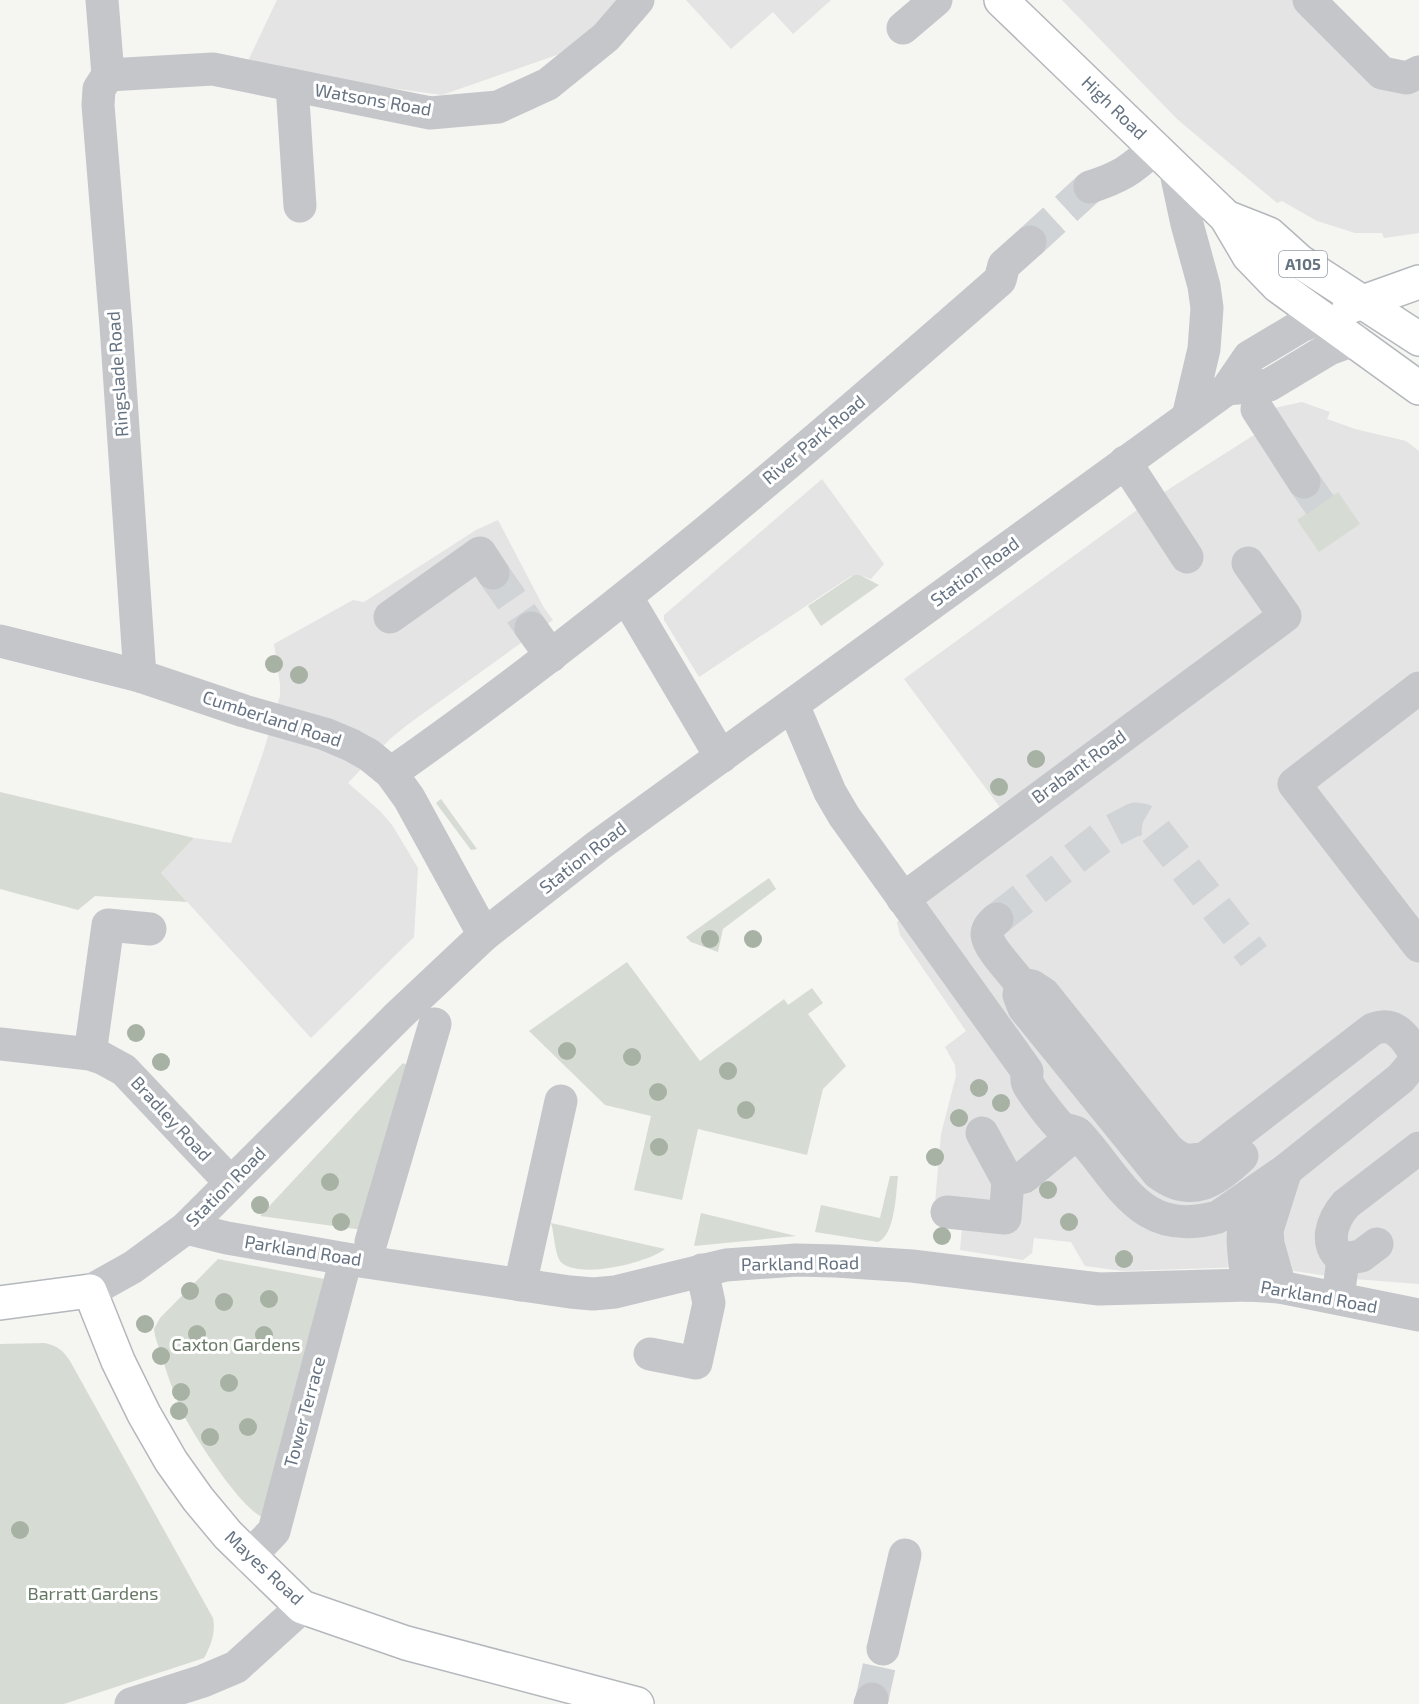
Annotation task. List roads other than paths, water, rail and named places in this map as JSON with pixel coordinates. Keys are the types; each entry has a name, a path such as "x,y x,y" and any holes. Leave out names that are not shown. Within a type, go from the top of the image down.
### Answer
{"main road":[{"name":"High Road","path":"1001,0 1227,217 1249,256 1278,286 1419,388"},
{"name":"High Road","path":"1227,217 1269,234 1299,261 1362,302 1412,327"},
{"path":"1322,317 1419,282"},
{"path":"1354,340 1412,327"},
{"name":"Station Road","path":"0,1303 90,1291"},
{"name":"Mayes Road","path":"90,1291 118,1361 144,1414 171,1461 198,1499 249,1557 302,1607 406,1643 637,1704"}],"street":[{"path":"102,0 108,75"},
{"name":"Watsons Road","path":"108,75 213,69 430,113 498,107 548,84 606,37 638,0"},
{"path":"903,28 936,0"},
{"path":"1309,0 1382,73 1407,78 1419,72"},
{"name":"Ringslade Road","path":"108,75 99,89 98,105 140,676"},
{"path":"292,85 300,206"},
{"path":"1090,187 1118,178 1136,166 1165,158 1187,224 1204,286 1207,308 1204,349 1188,417"},
{"name":"River Park Road","path":"391,773 627,598 1000,280 1004,265 1030,242"},
{"name":"Station Road","path":"90,1291 133,1268 186,1228 398,1016 484,935 598,845 1227,389 1249,357 1322,317"},
{"path":"1227,389 1269,385 1329,349 1354,340"},
{"path":"1257,409 1304,482"},
{"path":"1125,462 1187,557"},
{"path":"390,617 480,553 493,573"},
{"name":"Brabant Road","path":"903,899 1285,616 1248,563"},
{"path":"627,598 721,757"},
{"path":"531,628 551,656"},
{"name":"Cumberland Road","path":"0,641 140,676 244,711 325,734 369,755 391,773 423,821 484,935"},
{"path":"1419,688 1294,784 1419,946"},
{"path":"793,705 830,792 844,816 903,899 1027,1071 1041,1072 1076,1116 1077,1133 1113,1181 1131,1199 1156,1215 1180,1222 1205,1220 1218,1216 1286,1170 1397,1081 1403,1061 1397,1048 1386,1042 1371,1050 1254,1144 1215,1179 1198,1185 1181,1186 1158,1173 1024,1008 1019,995 1021,984 991,945 987,934 991,923 997,919"},
{"path":"90,1054 104,920 150,929"},
{"name":"Tower Terrace","path":"249,1557 274,1531 359,1250 435,1024"},
{"name":"Bradley Road","path":"0,1044 90,1054 113,1063 134,1077 231,1183"},
{"path":"520,1285 561,1101"},
{"path":"947,1212 1005,1218 1008,1181 982,1133"},
{"path":"1008,1181 1024,1177 1077,1133"},
{"path":"1377,1244 1361,1256 1343,1258 1337,1254 1333,1246 1331,1234 1334,1222 1346,1204 1419,1148"},
{"path":"1280,1287 1268,1244 1267,1230 1286,1170"},
{"path":"1248,1285 1242,1246 1242,1226 1251,1195"},
{"name":"Parkland Road","path":"186,1228 227,1238 359,1250 520,1285 593,1294 615,1292 702,1270 750,1262 836,1260 912,1266 1099,1289 1248,1285 1280,1287 1419,1315"},
{"path":"1338,1298 1343,1258"},
{"path":"650,1354 696,1363 709,1303 702,1270"},
{"path":"883,1649 904,1555"},
{"path":"131,1704 203,1681 236,1667 302,1607"}],"tunnel":[{"path":"1030,242 1090,187"},
{"path":"1304,482 1320,505"},
{"path":"493,573 531,628"},
{"path":"997,919 1106,834 1135,819 1143,820 1150,824 1254,956"},
{"path":"872,1699 883,1649"}],"park label":[{"name":"Caxton Gardens","path":"236,1345"},
{"name":"Barratt Gardens","path":"93,1594"}]}
